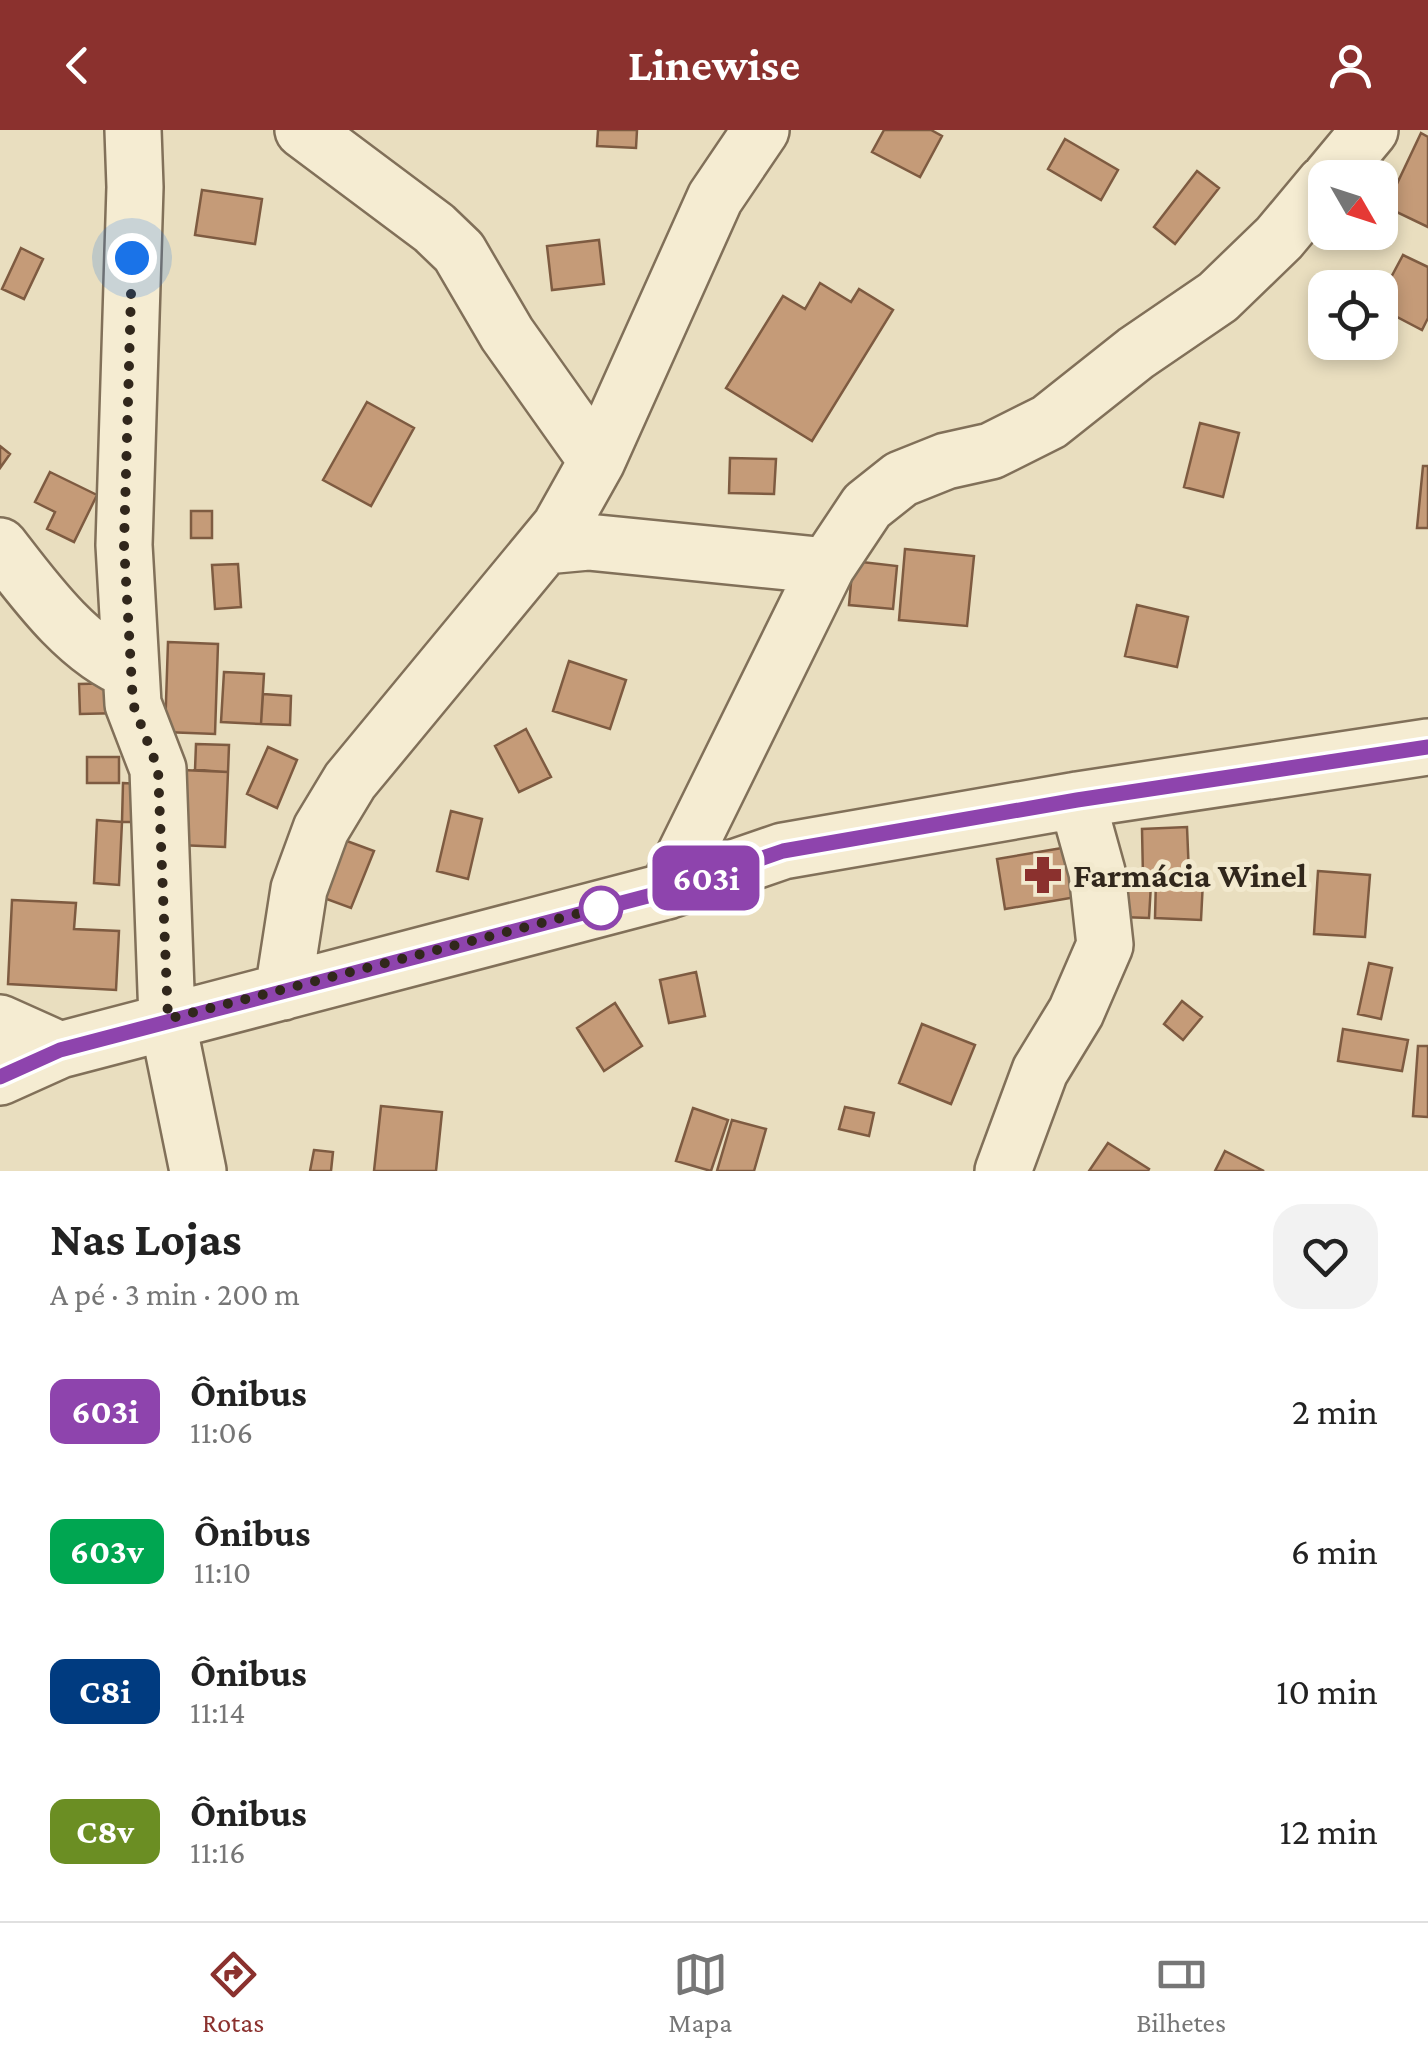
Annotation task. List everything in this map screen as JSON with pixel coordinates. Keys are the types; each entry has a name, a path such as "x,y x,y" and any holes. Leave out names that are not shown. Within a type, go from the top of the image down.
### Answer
{"street":[{"path":"133,130 135,187 124,545 133,704 158,769 168,1019 198,1171"},
{"path":"303,130 460,252 506,334 597,461"},
{"path":"283,992 299,889 321,829 350,781 545,546 597,461 716,198 761,130"},
{"path":"1345,160 1370,130"},
{"path":"667,891 827,566 867,506 901,479 946,460 991,451 1049,422 1136,353 1218,297 1308,204"},
{"path":"545,546 588,542 827,566"},
{"path":"0,546 71,627 115,665 132,671"},
{"path":"0,1077 60,1050 667,891 783,851 1077,800 1428,747"},
{"path":"1003,1171 1040,1071 1076,1012 1105,945 1098,872 1077,800"},
{"path":"0,1023 60,1050"}],"building":[{"path":"598,130 637,130 636,148 597,146"},
{"path":"884,130 931,130 942,136 920,177 872,152"},
{"path":"1421,133 1428,137 1428,227 1398,213 1398,182"},
{"path":"1065,139 1118,170 1101,200 1048,169"},
{"path":"1197,171 1219,188 1175,244 1154,227"},
{"path":"202,190 262,199 255,244 195,235"},
{"path":"599,240 604,284 552,290 547,246"},
{"path":"21,248 43,259 24,299 2,289"},
{"path":"1403,255 1428,267 1428,318 1422,330 1398,317 1398,270 1395,270"},
{"path":"820,283 851,302 859,289 893,310 812,441 726,388 783,296 805,309"},
{"path":"367,402 414,428 371,506 323,480"},
{"path":"1200,423 1239,433 1223,497 1184,487"},
{"path":"0,446 10,454 0,468"},
{"path":"730,458 776,459 774,494 729,493"},
{"path":"1423,466 1428,466 1428,528 1417,528"},
{"path":"50,472 97,495 74,542 47,529 55,512 35,502"},
{"path":"191,511 212,511 212,538 191,538"},
{"path":"905,549 974,556 967,626 899,620"},
{"path":"853,561 897,566 893,609 849,605"},
{"path":"238,564 241,607 215,609 212,565"},
{"path":"1137,605 1188,617 1177,667 1125,656"},
{"path":"168,642 218,644 215,734 165,732"},
{"path":"569,661 626,680 610,729 553,711"},
{"path":"224,672 264,674 261,724 221,722"},
{"path":"121,683 122,713 80,714 79,684"},
{"path":"263,694 291,696 290,725 261,724"},
{"path":"526,729 551,777 519,792 495,746"},
{"path":"196,744 229,745 228,772 195,770"},
{"path":"268,747 297,760 277,808 247,794"},
{"path":"87,757 119,757 119,783 87,783"},
{"path":"182,770 228,772 225,847 179,845"},
{"path":"123,783 140,784 138,822 122,822"},
{"path":"451,811 482,819 468,879 437,871"},
{"path":"97,820 122,822 119,885 94,883"},
{"path":"1187,827 1189,875 1143,877 1142,829"},
{"path":"336,837 374,851 351,908 313,894"},
{"path":"1074,846 1082,896 1005,909 997,859"},
{"path":"1318,871 1370,875 1365,937 1314,934"},
{"path":"1156,879 1203,881 1201,920 1155,918"},
{"path":"1123,883 1151,884 1149,918 1121,917"},
{"path":"12,900 76,903 74,929 119,931 116,990 8,984"},
{"path":"1369,963 1392,968 1381,1019 1358,1014"},
{"path":"696,972 705,1016 669,1023 660,980"},
{"path":"1182,1001 1202,1017 1183,1040 1164,1024"},
{"path":"615,1003 642,1046 604,1071 577,1028"},
{"path":"922,1024 975,1045 951,1104 899,1083"},
{"path":"1343,1029 1408,1040 1402,1071 1338,1061"},
{"path":"1418,1046 1428,1046 1428,1117 1413,1116"},
{"path":"381,1106 442,1112 436,1171 374,1171"},
{"path":"845,1107 874,1113 869,1136 839,1129"},
{"path":"693,1108 728,1120 711,1171 676,1161"},
{"path":"732,1120 766,1129 754,1171 717,1171"},
{"path":"1108,1143 1149,1169 1148,1171 1089,1171"},
{"path":"314,1150 333,1152 331,1171 310,1171"},
{"path":"1225,1151 1264,1171 1215,1171"}],"bus line":[{"name":"603i","path":"0,1077 60,1050 667,891 783,851 1077,800 1428,747"}],"place":[{"name":"Farmácia Winel","path":"1043,875"}],"route":[{"path":"132,258 124,545 133,704 158,769 168,1019 608,906 601,908"}]}
